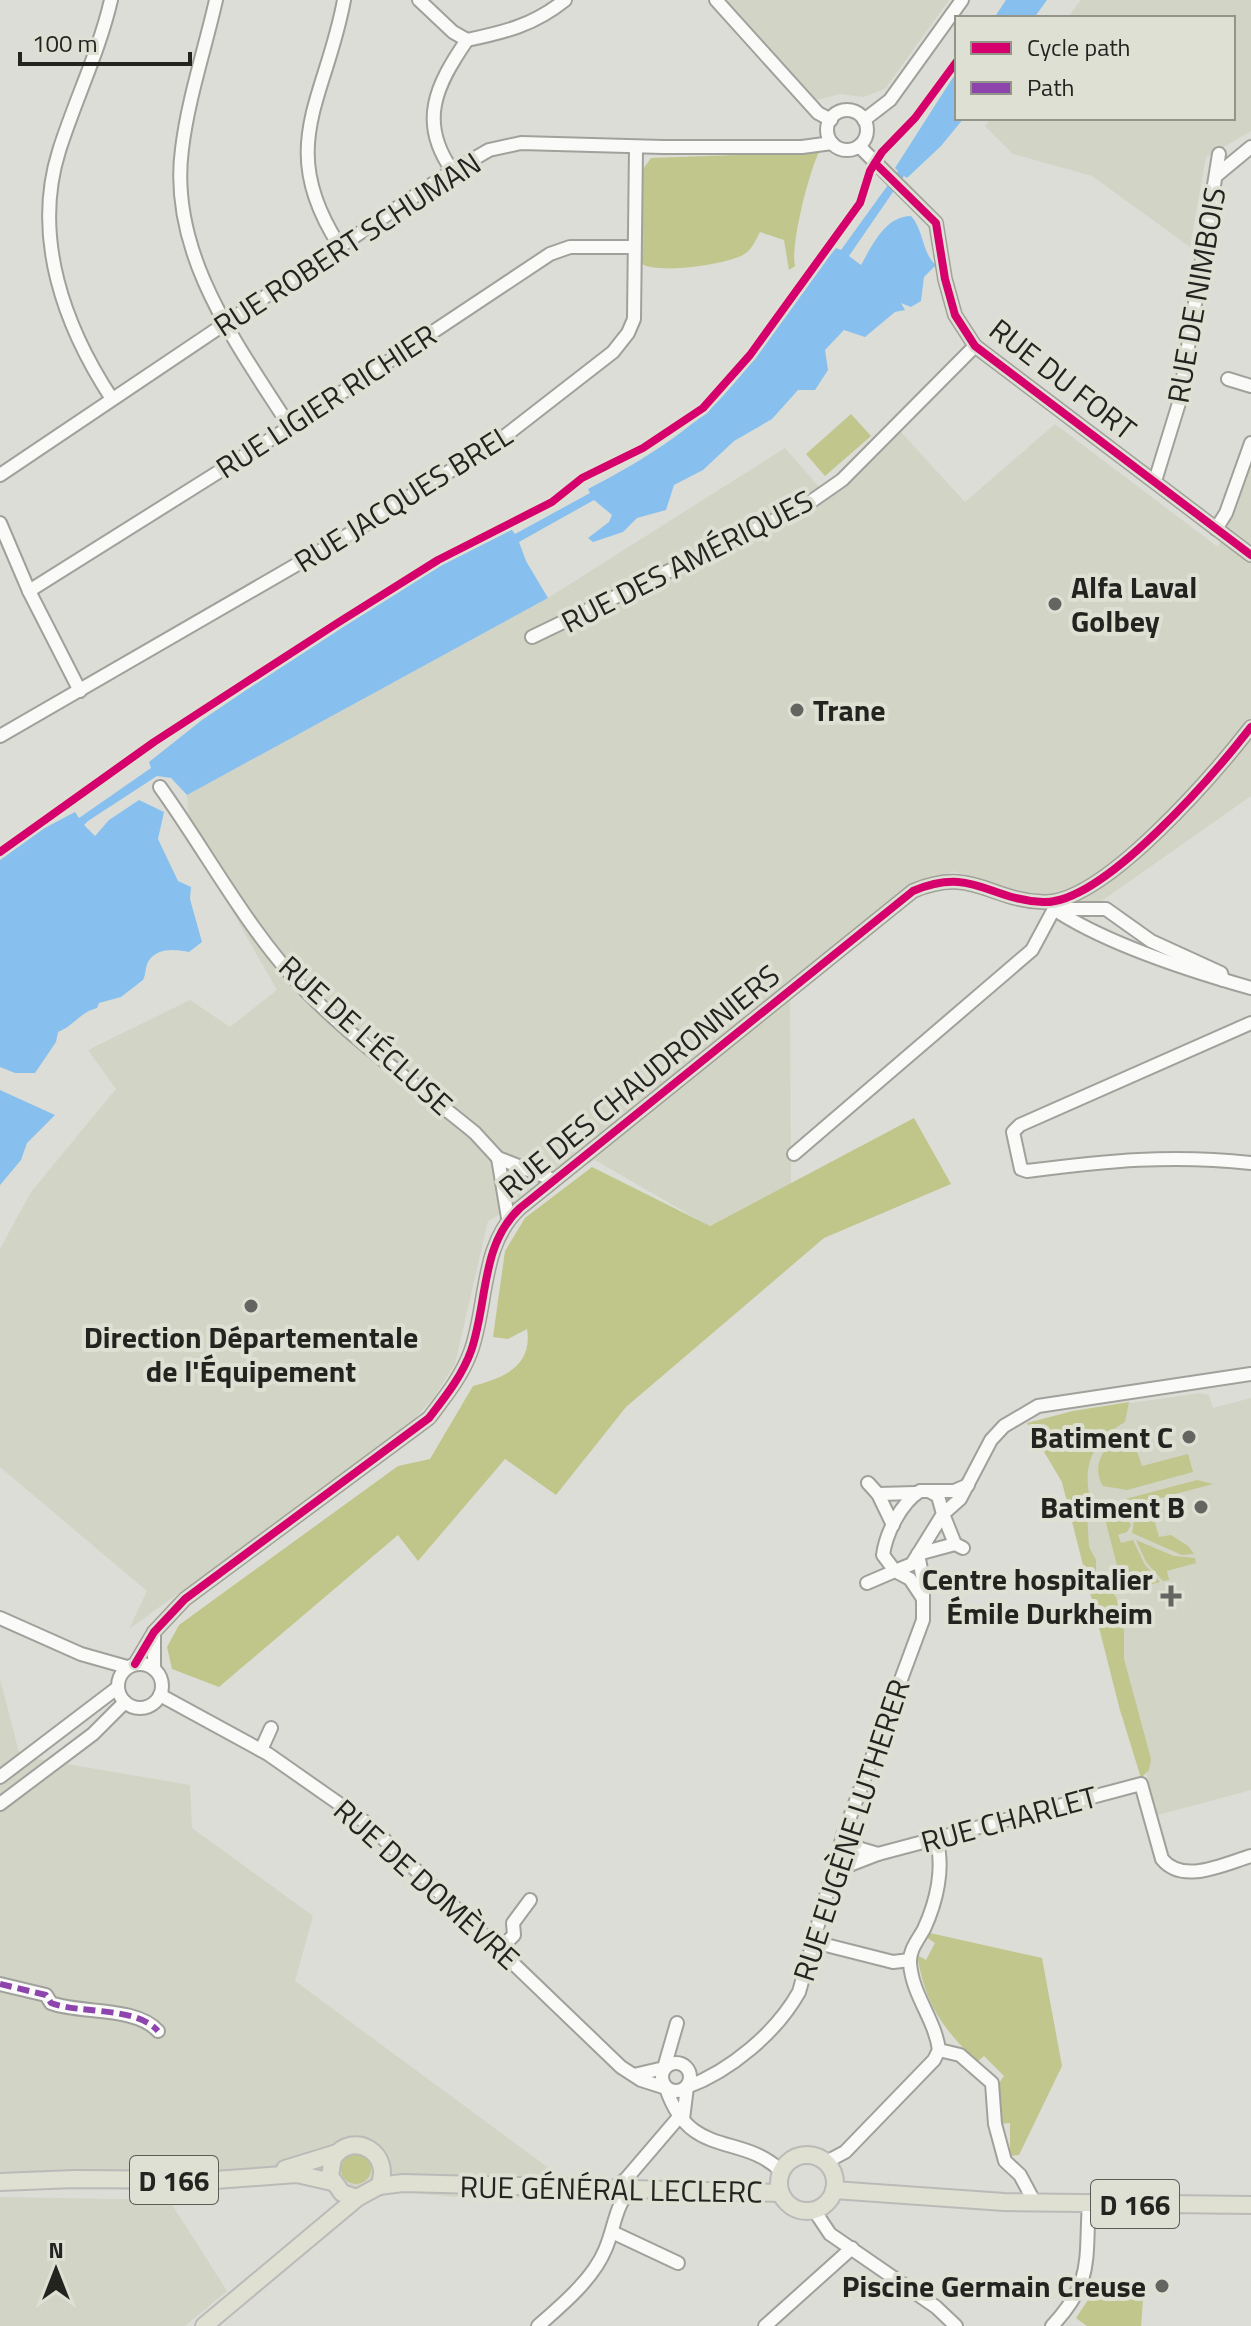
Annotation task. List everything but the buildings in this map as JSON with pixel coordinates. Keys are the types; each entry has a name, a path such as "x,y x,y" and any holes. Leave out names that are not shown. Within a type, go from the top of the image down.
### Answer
{"main road":[{"path":"204,2326 357,2198 379,2186 381,2161 376,2153 361,2144 352,2144 337,2153 330,2163 334,2185 323,2226"},
{"name":"D 166","path":"272,2174 337,2153"},
{"path":"801,2155 811,2155 826,2162 832,2171 834,2190 827,2202 814,2210 794,2208 780,2193 781,2171 793,2158 801,2155"},
{"name":"RUE GÉNÉRAL LECLERC","path":"381,2161 443,2185"},
{"name":"D 166","path":"0,2173 75,2179"},
{"name":"D 166","path":"0,2182 215,2180 297,2174 334,2185"},
{"path":"334,2185 357,2198"},
{"name":"RUE GÉNÉRAL LECLERC","path":"379,2186 780,2193"},
{"name":"D 166","path":"834,2190 1035,2203 1251,2205"}],"street":[{"path":"111,0 58,153 51,183 49,223 52,258 71,321 94,371 112,399"},
{"path":"216,0 189,112 180,177 190,243 203,282 290,427"},
{"path":"339,245 315,199 306,150 312,111 344,0"},
{"path":"419,0 453,32 467,40 532,23 565,0"},
{"path":"716,0 818,113 831,120"},
{"path":"864,120 890,100 962,0"},
{"path":"452,170 432,134 432,115 438,94 467,40"},
{"path":"847,111 864,120 866,137 859,146 848,150 832,143 827,131 831,120 847,111"},
{"name":"RUE ROBERT SCHUMAN","path":"0,475 452,170 506,145 802,147 832,143"},
{"name":"RUE DU FORT","path":"859,146 936,223 945,279 955,315 975,346 1251,555"},
{"name":"RUE JACQUES BREL","path":"0,736 413,496 501,439 613,352 634,319 636,147"},
{"path":"1216,176 1251,147"},
{"name":"RUE DE NIMBOIS","path":"1155,481 1179,403 1219,154"},
{"name":"RUE LIGIER RICHIER","path":"29,591 290,427 550,254 570,247 634,247"},
{"name":"RUE DES AMÉRIQUES","path":"532,637 806,505 847,475 975,346"},
{"path":"1228,379 1251,386"},
{"path":"1216,529 1226,513 1251,443"},
{"path":"0,523 29,591 80,691"},
{"path":"794,1154 1032,950 1053,906 1114,869 1156,835 1251,727"},
{"name":"RUE DE L'ÉCLUSE","path":"160,787 192,829 264,941 307,991 475,1133 498,1158 554,1180"},
{"name":"RUE DES CHAUDRONNIERS","path":"131,1666 154,1632 185,1599 429,1418 454,1386 471,1350 492,1251 508,1218 913,891 932,883 964,880 1017,899 1053,906 1106,909 1151,941 1221,973 1223,980"},
{"path":"1053,906 1070,920 1251,988"},
{"path":"1251,1023 1020,1125 1013,1132 1021,1169 1027,1171 1101,1160 1196,1158 1251,1163"},
{"path":"498,1158 508,1218"},
{"path":"916,1493 893,1525 883,1555 865,1585 895,1571 905,1570 943,1514 960,1499 998,1433 1018,1416 1038,1406 1251,1374"},
{"path":"868,1483 878,1494 893,1525"},
{"path":"878,1494 954,1491 968,1485"},
{"path":"918,1554 959,1546 938,1496 929,1491"},
{"name":"RUE EUGÈNE LUTHERER","path":"687,2087 733,2064 789,2009 805,1978 843,1836 923,1620 918,1554"},
{"path":"883,1555 895,1571 910,1579 923,1598"},
{"path":"0,1618 81,1654 154,1669"},
{"path":"81,1654 117,1686 125,1702 143,1708 160,1695 162,1681 154,1669 154,1632"},
{"path":"0,1777 117,1686 131,1666"},
{"name":"RUE DE DOMÈVRE","path":"160,1695 261,1750 368,1824 634,2075 666,2088"},
{"path":"0,1804 93,1734 125,1702"},
{"path":"261,1750 271,1728"},
{"name":"RUE CHARLET","path":"834,1871 878,1854 1141,1784 1162,1859 1169,1868 1189,1873 1251,1856"},
{"path":"843,1836 861,1849 878,1854"},
{"path":"826,2162 845,2152 934,2060 939,2050 934,2026 918,1995 910,1960 934,1905 938,1878 936,1839"},
{"path":"500,1949 514,1935 513,1923 530,1900"},
{"path":"814,1942 893,1962 910,1960"},
{"path":"0,1984 46,1995 51,2003 65,2008 81,2011 90,2007 148,2023 158,2031"},
{"path":"611,2190 626,2179 681,2118 687,2069 677,2028 661,2078 681,2118 709,2140 772,2162 781,2171"},
{"path":"939,2050 960,2055 992,2083 995,2124 1005,2161 1020,2175 1035,2203"},
{"path":"634,2075 674,2063 711,2075"},
{"path":"666,2088 675,2092 687,2087"},
{"path":"538,2326 594,2269 612,2232 621,2200 629,2191"},
{"path":"1052,2326 1074,2302 1082,2284 1089,2203"},
{"path":"814,2210 830,2234 936,2307 956,2326"},
{"path":"612,2232 678,2263"},
{"path":"765,2326 852,2248"}],"shaded area":[{"path":"727,0 949,0 885,89 863,97 840,94 817,100"},
{"path":"1081,0 1251,0 1251,131 1206,157 1190,247 1092,176 1013,154 985,126 990,120 1235,120 1235,16 1069,16"},
{"path":"1055,424 1218,547 1251,455 1251,796 1086,912 952,871 790,990 791,1184 709,1226 595,1160 488,1221 455,1364 433,1399 401,1433 129,1629 147,1591 0,1467 0,1249 31,1192 116,1089 88,1050 190,1000 230,1027 277,990 190,837 187,795 548,598 785,448 820,488 900,431 965,502"},
{"name":"Centre hospitalier Émile Durkheim","path":"1201,1393 1209,1395 1213,1408 1251,1398 1251,1790 1158,1815 1146,1772 1120,1710 1062,1482 1027,1423 1073,1411"},
{"path":"0,1679 20,1756 190,1785 192,1828 313,1916 295,1981 554,2172 554,2198 455,2197 302,2183 214,2190 0,2189"},
{"path":"0,2197 169,2200 227,2291 185,2326 0,2326"}],"green space":[{"path":"819,152 801,209 795,243 795,266 789,270 784,240 760,232 748,251 725,261 678,268 642,264 641,172 651,158"},
{"path":"851,414 871,436 825,476 806,454"},
{"path":"914,1118 951,1184 824,1238 626,1407 556,1495 505,1459 418,1561 398,1535 219,1687 172,1669 167,1647 179,1625 398,1466 430,1459 473,1386 505,1374 521,1361 528,1342 527,1329 508,1339 493,1337 505,1251 525,1218 592,1167 710,1226"},
{"path":"1129,1402 1125,1422 1104,1438 1091,1458 1088,1480 1092,1507 1087,1513 1089,1547 1096,1560 1096,1572 1103,1579 1100,1583 1106,1583 1116,1597 1124,1631 1124,1659 1151,1759 1149,1770 1141,1778 1120,1710 1062,1482 1027,1423 1073,1411"},
{"path":"1130,1431 1142,1466 1188,1454 1193,1472 1127,1490 1103,1486 1098,1469 1103,1453 1115,1440"},
{"path":"1197,1480 1213,1484 1149,1501 1159,1537 1171,1535 1194,1554 1182,1555 1132,1533 1134,1521 1118,1501"},
{"path":"1115,1503 1131,1525 1127,1532 1118,1535 1121,1543 1133,1540 1145,1565 1160,1582 1124,1592 1105,1519 1107,1510"},
{"path":"1136,1540 1174,1556 1195,1558 1196,1563 1167,1571 1169,1580 1163,1581 1146,1562"},
{"path":"930,1933 1042,1958 1062,2066 1019,2155 1010,2156 1010,2123 999,2124 995,2089 1004,2076 984,2056 977,2062 954,2038 937,2014 925,1988 917,1955 926,1960 935,1943 926,1937"},
{"path":"356,2154 367,2158 371,2169 367,2180 356,2184 345,2180 341,2169 345,2158"},
{"path":"1090,2297 1143,2300 1141,2326 1087,2326 1076,2318"}],"water":[{"path":"1006,0 1047,0 1035,16 995,16"},
{"path":"955,74 955,120 962,120 941,146 907,178 904,176 849,256 861,265 887,226 902,217 911,216 928,255 936,265 924,277 921,301 911,307 901,303 905,310 895,312 865,337 844,330 825,350 828,370 815,390 798,390 772,419 734,441 703,470 674,485 666,510 637,518 623,532 593,542 588,538 609,522 612,515 594,500 519,542 526,561 548,598 187,795 171,778 157,776 88,821 84,825 95,836 109,820 139,800 164,812 158,839 178,881 191,887 190,899 202,942 189,952 167,950 152,957 143,980 121,997 99,1003 97,1008 58,1032 56,1042 35,1073 15,1073 0,1067 0,860 39,831 75,812 79,818 151,768 149,762 202,720 346,622 454,554 511,529 515,534 590,493 588,489 640,460 691,425 736,381 821,266 836,248 841,250 898,171 895,168"},
{"path":"0,1090 55,1115 27,1143 21,1160 0,1185"}],"marked path":[{"path":"0,1984 46,1995 51,2003 136,2018 158,2031"}],"cycle path":[{"path":"0,852 154,742 339,622 438,560 552,502 582,478 643,448 703,408 750,355 860,203 870,171 882,152 915,118 955,64"},
{"path":"875,163 936,223 945,279 955,315 975,346 1251,555"},
{"path":"135,1664 154,1632 185,1599 429,1418 453,1386 471,1351 491,1257 507,1223 520,1208 913,891 951,882 980,886 1024,900 1043,902 1068,897 1096,882 1126,860 1186,803 1251,727"}],"place":[{"name":"Alfa Laval Golbey","path":"1055,604"},
{"name":"Trane","path":"797,710"},
{"name":"Direction Départementale de l'Équipement","path":"251,1306"},
{"name":"Batiment C","path":"1189,1437"},
{"name":"Batiment B","path":"1201,1507"},
{"name":"Centre hospitalier Émile Durkheim","path":"1171,1596"},
{"name":"Piscine Germain Creuse","path":"1162,2286"}]}
